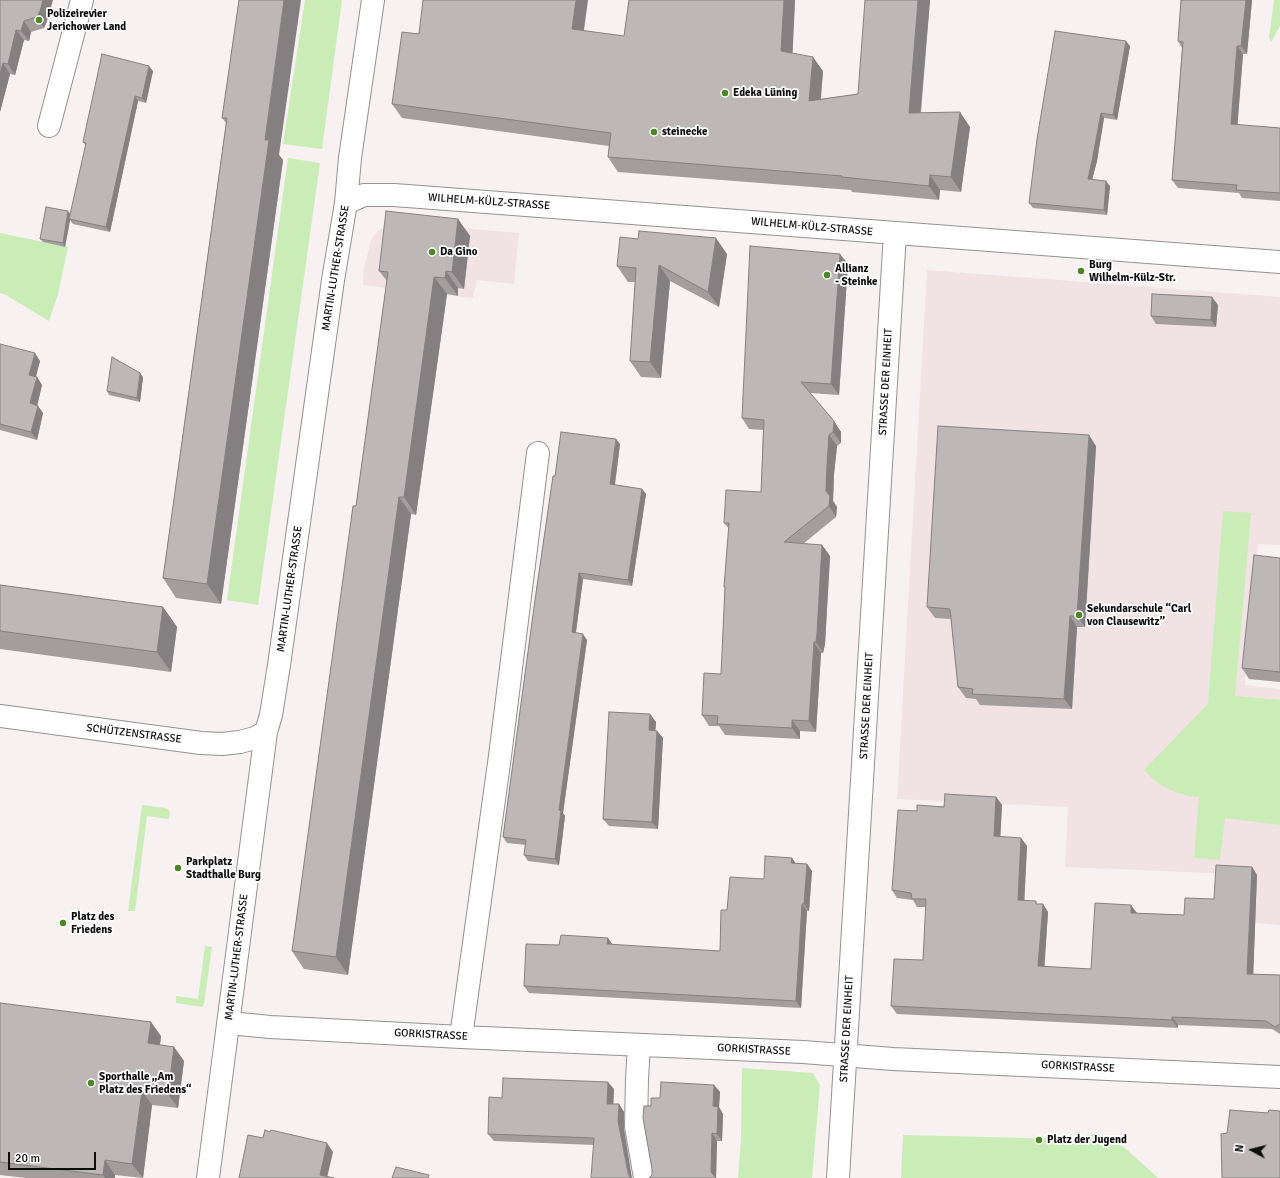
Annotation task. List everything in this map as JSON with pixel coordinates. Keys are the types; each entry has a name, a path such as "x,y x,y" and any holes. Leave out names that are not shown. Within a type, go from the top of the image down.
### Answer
{"street":[{"path":"49,126 82,0"},
{"name":"MARTIN-LUTHER-STRASSE","path":"208,1178 266,732 271,715 276,684 335,267 346,203 350,158 372,0"},
{"name":"WILHELM-KÜLZ-STRASSE","path":"346,203 364,195 394,195 1280,262"},
{"name":"STRASSE DER EINHEIT","path":"838,1178 895,233"},
{"path":"461,1036 502,741 538,453"},
{"name":"SCHÜTZENSTRASSE","path":"0,716 201,743 222,744 240,742 255,738 266,732"},
{"name":"GORKISTRASSE","path":"229,1023 270,1027 803,1052 846,1056 1280,1077"},
{"path":"640,1045 637,1080 636,1126 645,1178"}],"shaded area":[{"path":"399,223 519,233 514,284 477,280 473,298 363,285 364,267 372,238 378,231 389,225"},
{"name":"Sekundarschule “Carl von Clausewitz”","path":"927,270 1280,297 1280,545 1258,544 1245,685 1280,689 1280,925 1255,923 1257,875 1065,867 1068,807 897,799"}],"green space":[{"path":"305,0 342,0 322,149 283,144"},
{"path":"1274,0 1280,0 1280,26 1271,42 1269,38"},
{"path":"288,158 320,163 258,605 227,600"},
{"path":"0,233 68,247 58,294 49,321 6,295 0,293"},
{"path":"1223,511 1251,513 1235,696 1280,700 1280,825 1225,818 1220,860 1194,858 1199,797 1175,792 1153,779 1144,770 1208,704"},
{"path":"142,805 165,808 168,809 170,813 169,819 147,816 135,911 128,911"},
{"path":"205,946 212,947 204,1004 202,1007 176,1003 176,996 198,999"},
{"path":"742,1068 813,1073 820,1085 812,1178 738,1178 741,1140"},
{"path":"1094,1134 1102,1136 1124,1147 1158,1178 901,1178 903,1135 1069,1139"}],"building":[{"path":"0,0 43,0 37,17 24,21 21,31 16,30 8,64 3,63 0,74"},
{"path":"239,0 284,0 265,140 269,140 207,584 163,578 227,118 222,118"},
{"path":"423,0 576,0 572,29 624,36 629,0 784,0 781,51 813,57 809,101 858,94 865,0 918,0 909,113 960,112 951,177 930,175 929,186 842,176 608,157 611,133 392,104 402,32 419,34"},
{"path":"1181,0 1246,0 1241,46 1237,46 1231,124 1280,128 1280,193 1236,190 1237,185 1172,180 1183,42 1178,41"},
{"path":"1055,31 1126,41 1113,115 1101,113 1088,179 1106,181 1104,210 1029,203 1037,139"},
{"path":"102,54 149,66 142,98 135,96 106,227 69,219 86,143 83,142"},
{"path":"46,207 68,211 63,243 40,239"},
{"path":"386,211 458,219 452,272 446,271 445,278 434,277 404,497 399,497 336,957 292,951 353,506 356,506 388,272 379,271"},
{"path":"639,231 716,238 708,292 659,265 650,362 630,361 636,268 617,266 620,237 638,239"},
{"path":"750,246 840,254 831,384 801,382 834,421 833,432 829,435 827,464 826,491 830,496 829,506 784,542 822,545 817,633 816,642 814,642 809,721 792,720 792,728 717,724 718,716 702,715 704,673 721,674 724,587 729,523 724,523 726,490 761,492 764,420 742,418"},
{"path":"1152,294 1212,297 1211,320 1151,316"},
{"path":"0,344 35,353 29,375 37,377 30,403 38,406 31,432 0,424"},
{"path":"112,357 140,373 137,398 107,391"},
{"path":"938,426 1089,435 1077,616 1070,616 1064,699 972,694 973,689 958,687 950,609 927,607"},
{"path":"561,432 616,439 610,484 642,489 628,580 579,573 572,632 583,634 559,810 561,811 555,859 524,855 526,840 503,837 535,600"},
{"path":"1254,555 1280,558 1280,672 1242,668"},
{"path":"0,585 163,607 157,652 0,631"},
{"path":"609,712 650,714 649,730 657,731 652,822 603,819"},
{"path":"945,794 996,797 994,836 1021,838 1018,900 1036,901 1036,904 1043,904 1038,966 1091,969 1095,903 1131,905 1131,913 1184,915 1185,898 1214,899 1216,865 1252,867 1247,974 1280,975 1280,1024 1275,1027 1266,1021 1172,1017 1172,1020 891,1006 894,959 923,960 926,899 912,899 911,893 892,890 898,810 917,811 917,805 944,807"},
{"path":"765,856 792,858 791,863 807,864 804,904 802,904 796,1001 524,986 526,944 559,945 561,935 608,938 607,944 720,951 721,910 727,910 730,877 764,879"},
{"name":"Sporthalle „Am Platz des Friedens“","path":"0,1003 151,1022 148,1043 174,1047 168,1094 142,1091 132,1164 105,1160 103,1175 0,1162"},
{"path":"503,1078 608,1082 607,1104 619,1104 618,1121 630,1178 591,1178 594,1138 488,1134 489,1097 502,1098"},
{"path":"661,1082 714,1085 713,1106 718,1107 717,1134 712,1133 711,1172 716,1178 649,1178 652,1175 652,1169 643,1118 644,1106 651,1106 651,1098 660,1098"},
{"path":"1230,1110 1268,1113 1269,1110 1280,1111 1280,1178 1222,1178 1221,1134 1227,1133"},
{"path":"265,1130 270,1132 271,1130 327,1143 320,1175 334,1178 239,1178 248,1135 263,1138"},
{"path":"396,1167 429,1175 428,1178 392,1178"}],"place":[{"name":"Polizeirevier Jerichower Land","path":"39,20"},
{"name":"Edeka Lüning","path":"725,93"},
{"name":"steinecke","path":"654,132"},
{"name":"Da Gino","path":"432,252"},
{"name":"Burg Wilhelm-Külz-Str.","path":"1081,271"},
{"name":"Allianz - Steinke","path":"827,275"},
{"name":"Sekundarschule “Carl von Clausewitz”","path":"1079,615"},
{"name":"Parkplatz Stadthalle Burg","path":"178,868"},
{"name":"Platz des Friedens","path":"63,923"},
{"name":"Sporthalle „Am Platz des Friedens“","path":"91,1083"},
{"name":"Platz der Jugend","path":"1039,1140"}]}
